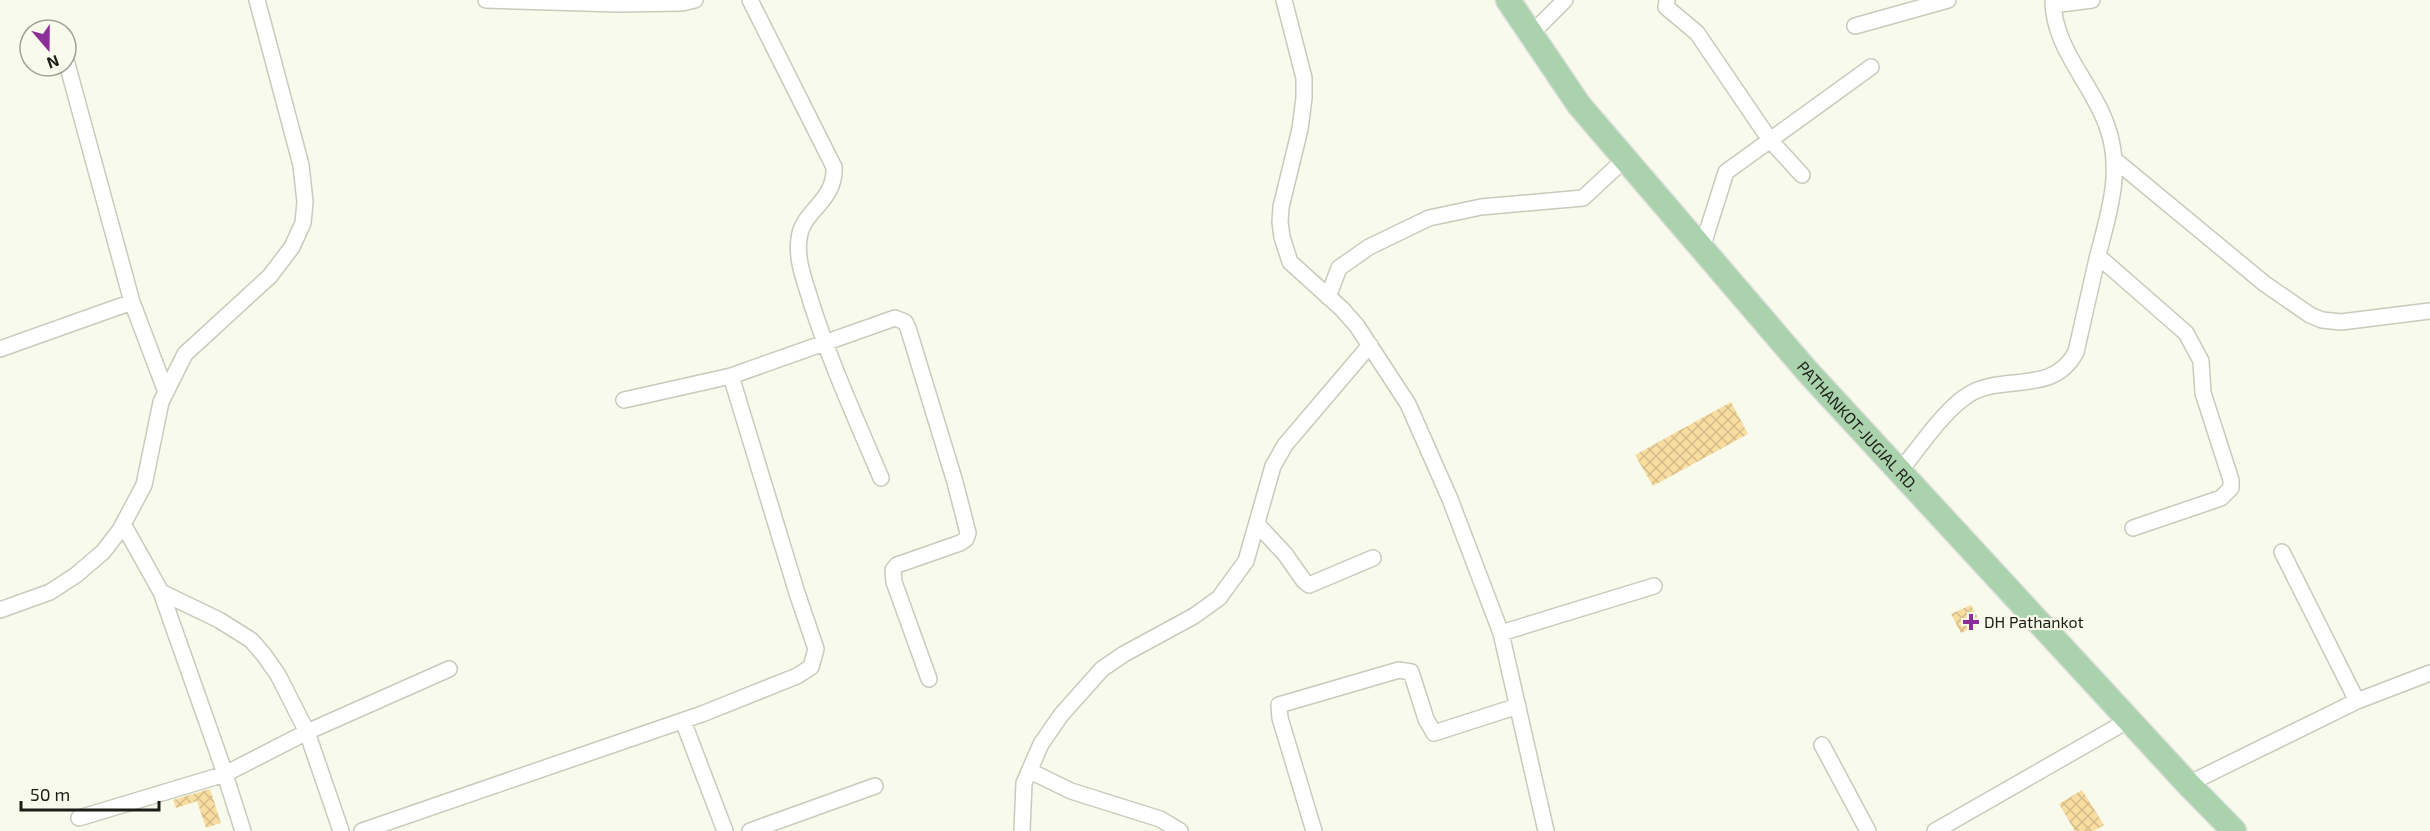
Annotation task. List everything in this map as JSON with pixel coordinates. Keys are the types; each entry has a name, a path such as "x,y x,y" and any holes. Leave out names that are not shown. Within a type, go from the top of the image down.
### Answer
{"main road":[{"name":"PATHANKOT-JUGIAL RD.","path":"1508,0 1579,105 1807,370 2188,784 2234,831"}],"street":[{"path":"0,610 50,592 76,575 103,552 123,524 144,485 161,402 185,354 270,276 292,247 303,223 306,202 301,165 257,0"},
{"path":"486,0 618,3 682,3 695,0"},
{"path":"750,0 834,167 833,186 802,227 798,237 799,261 824,343 880,478"},
{"path":"1284,0 1304,78 1300,129 1281,207 1281,230 1290,262 1357,326 1408,404 1427,446 1502,633 1546,831"},
{"path":"1531,34 1565,0"},
{"path":"1667,0 1666,7 1697,33 1770,140 1802,175"},
{"path":"1855,26 1948,0"},
{"path":"1900,471 1958,401 1970,393 1992,386 2032,382 2050,376 2070,364 2076,352 2113,198 2115,160 2100,109 2062,40 2053,3 2092,0"},
{"path":"1702,248 1726,172 1872,67"},
{"path":"71,78 132,302 166,392"},
{"path":"1328,297 1339,268 1369,247 1429,218 1481,207 1582,198 1626,158"},
{"path":"2115,160 2265,284 2310,315 2322,320 2341,322 2430,311"},
{"path":"2098,256 2186,333 2195,346 2201,361 2203,393 2231,480 2231,488 2221,498 2133,528"},
{"path":"0,350 132,302"},
{"path":"624,400 731,376 895,318 905,322 961,502 968,533 966,539 960,543 897,565 893,570 894,582 929,679"},
{"path":"1022,831 1024,783 1041,744 1061,715 1102,669 1124,654 1194,616 1219,598 1246,561 1273,466 1286,445 1370,345"},
{"path":"363,831 683,721 797,676 811,667 816,649 731,376"},
{"path":"123,524 161,592 243,831"},
{"path":"1257,524 1285,554 1309,585 1373,558"},
{"path":"2282,552 2357,701"},
{"path":"1502,633 1654,586"},
{"path":"161,592 219,620 251,640 278,675 307,732 341,831"},
{"path":"80,818 225,774 307,732 449,669"},
{"path":"1314,831 1280,718 1279,705 1399,670 1411,672 1426,719 1434,733 1518,706"},
{"path":"2188,784 2357,701 2430,673"},
{"path":"1935,831 2129,720"},
{"path":"683,721 725,831"},
{"path":"1822,745 1868,831"},
{"path":"1030,771 1071,791 1160,819 1180,831"},
{"path":"750,831 777,827 875,786"}],"building":[{"path":"1731,402 1748,434 1653,486 1635,455"},
{"path":"1971,605 1981,623 1961,633 1951,614"},
{"path":"210,789 221,823 206,828 197,801 176,808 173,800"},
{"path":"2082,790 2104,825 2094,831 2075,831 2059,804"}],"place":[{"name":"DH Pathankot","path":"1971,622"}]}
